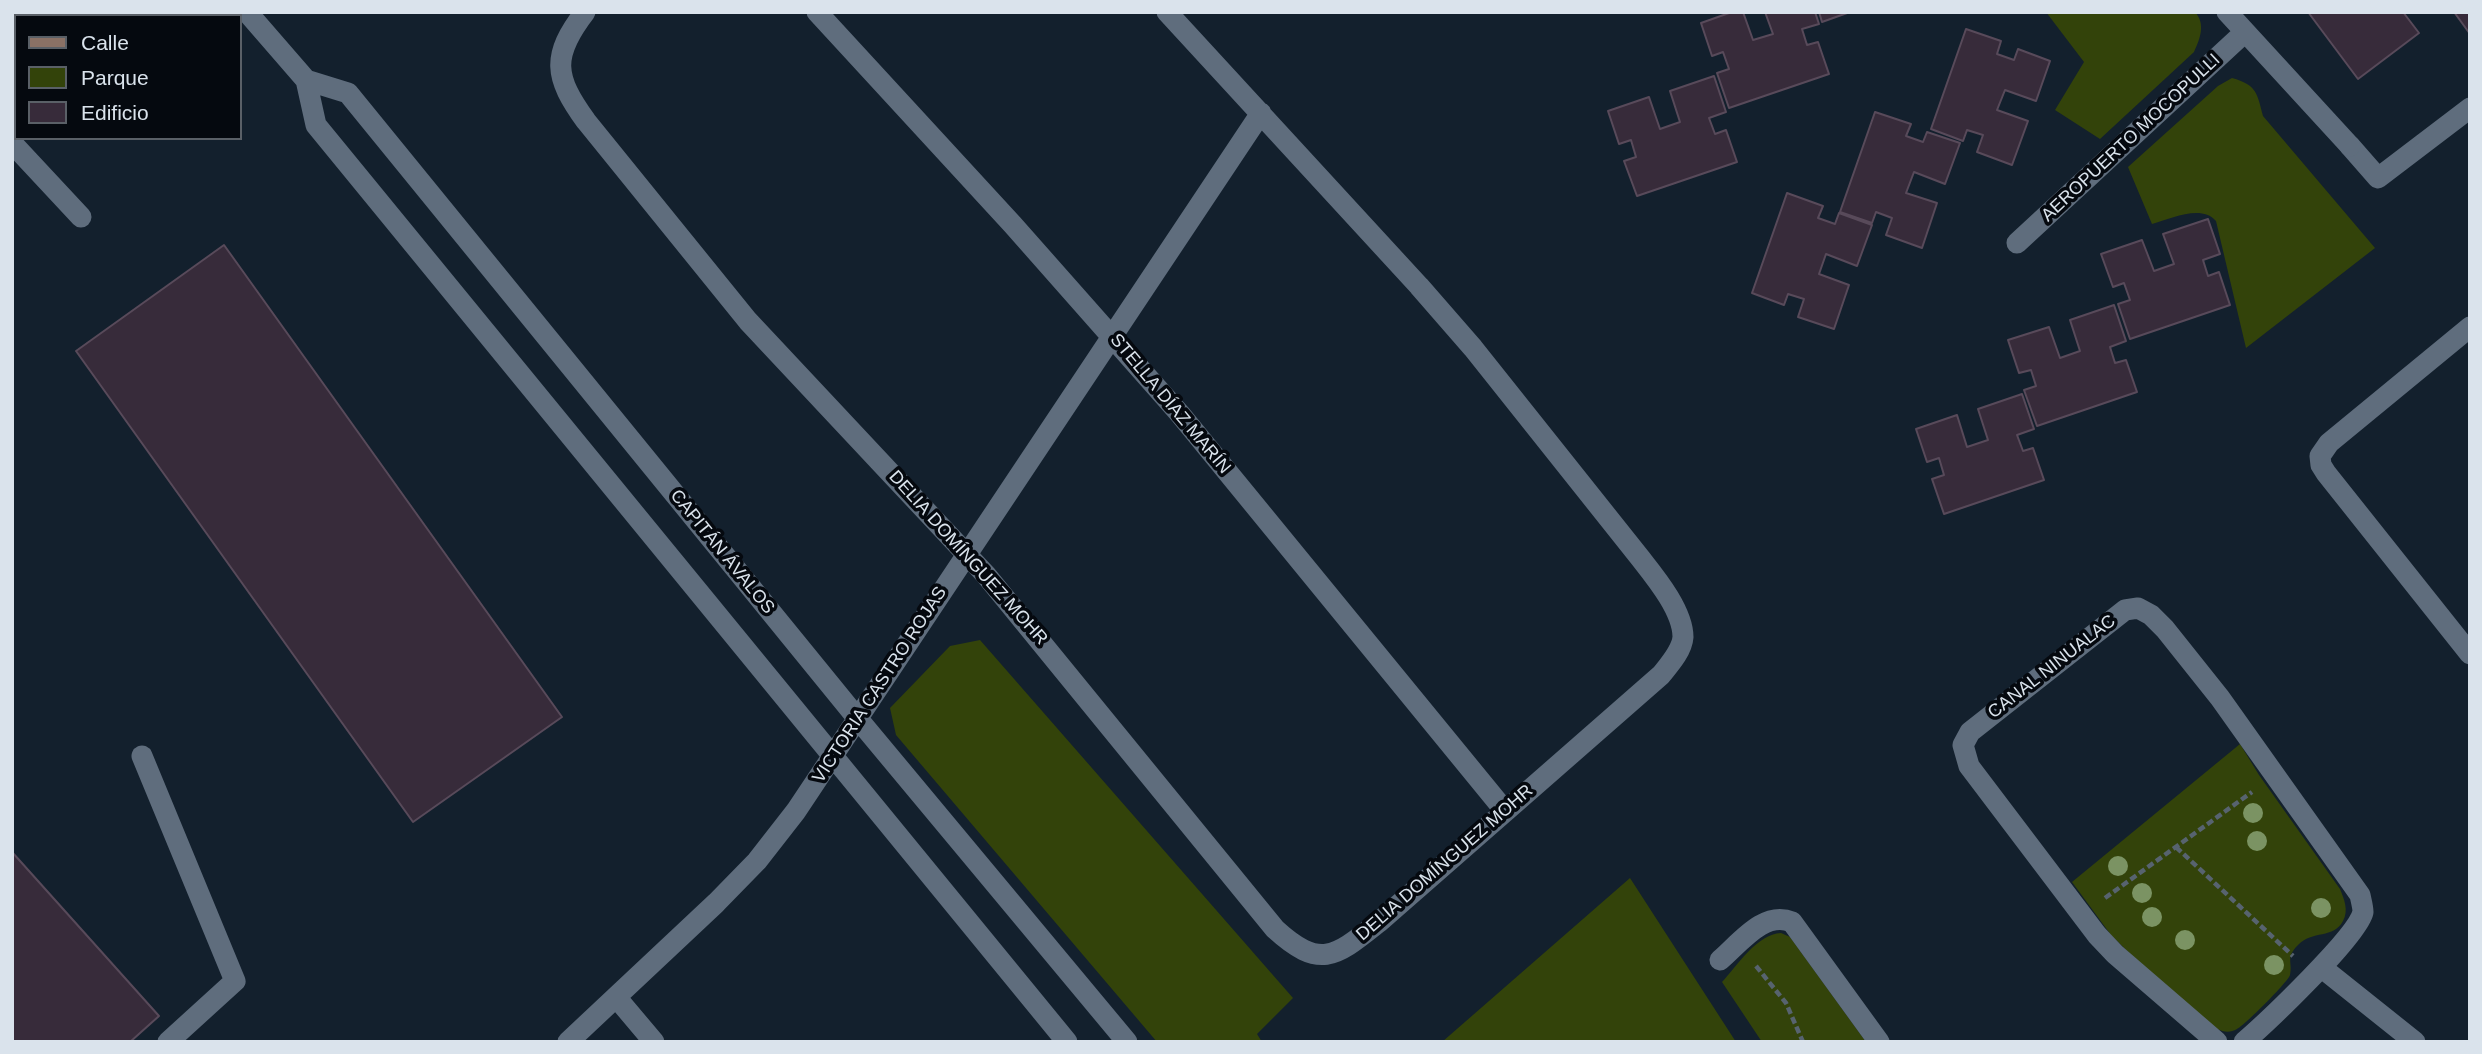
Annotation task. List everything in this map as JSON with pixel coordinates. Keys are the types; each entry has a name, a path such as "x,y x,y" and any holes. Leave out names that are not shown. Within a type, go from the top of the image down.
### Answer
{"street":[{"path":"247,12 306,80 316,125 1067,1042"},
{"name":"DELIA DOMÍNGUEZ MOHR","path":"585,12 568,34 561,54 562,75 568,96 586,121 748,321 967,553 1275,929 1294,946 1314,954 1330,955 1350,945 1661,675 1675,657 1683,638 1679,620 1664,591 1641,559 1473,348 1167,12"},
{"name":"STELLA DÍAZ MARÍN","path":"817,12 1180,414 1505,811"},
{"path":"2227,12 2378,178 2470,108"},
{"name":"AEROPUERTO MOCOPULLI","path":"2017,243 2245,32"},
{"name":"CAPITÁN ÁVALOS","path":"306,80 348,93 858,719 1127,1042"},
{"name":"VICTORIA CASTRO ROJAS","path":"568,1042 716,903 757,860 833,758 1261,113"},
{"path":"12,143 80,217"},
{"path":"2470,327 2329,443 2320,456 2326,473 2470,653"},
{"name":"CANAL NINUALAC","path":"2217,1042 2115,954 2082,915 1969,766 1963,745 1970,732 2125,610 2138,608 2151,615 2165,629 2220,698 2360,895 2363,911 2356,926 2317,971 2244,1042"},
{"path":"142,756 235,981 168,1042"},
{"path":"1720,960 1769,920 1782,918 1792,922 1879,1042"},
{"path":"2317,971 2415,1042"},
{"path":"616,997 654,1042"}],"path":[{"path":"2082,915 2276,775"},
{"path":"2176,847 2317,971"},
{"path":"1737,945 1780,993 1802,1042"}],"green space":[{"path":"2046,12 2195,12 2200,21 2201,32 2194,52 2100,139 2055,110 2084,62"},
{"path":"2232,78 2247,84 2255,91 2263,116 2375,248 2246,348 2216,221 2210,216 2194,213 2152,224 2128,167 2218,86"},
{"path":"980,640 1293,998 1257,1034 1262,1042 1157,1042 896,735 890,708 950,646"},
{"path":"2240,744 2340,889 2346,913 2339,927 2310,937 2294,949 2287,979 2248,1020 2237,1029 2227,1032 2217,1029 2169,992 2111,935 2072,882"},
{"path":"1630,878 1736,1042 1442,1042"},
{"path":"1781,933 1790,937 1866,1042 1762,1042 1722,982 1756,944"}],"building":[{"path":"1732,12 1743,12 1753,40 1773,34 1765,12 1815,12 1819,24 1802,29 1807,45 1818,42 1829,74 1729,108 1717,73 1729,69 1723,52 1712,56 1701,23"},
{"path":"1819,12 1850,12 1822,22"},
{"path":"2308,12 2403,12 2419,33 2358,79"},
{"path":"2454,12 2470,12 2470,34"},
{"path":"1966,29 2001,41 1997,54 2014,60 2018,49 2050,61 2036,101 2005,90 1997,110 2028,121 2012,165 1977,152 1983,135 1967,130 1963,141 1931,129"},
{"path":"1714,76 1726,112 1709,118 1715,134 1726,130 1737,162 1637,196 1624,161 1636,157 1631,140 1619,144 1608,111 1649,97 1660,129 1680,122 1670,91"},
{"path":"1875,112 1911,124 1906,136 1923,142 1927,132 1960,143 1945,184 1914,172 1906,193 1937,203 1922,248 1886,235 1892,218 1876,212 1872,223 1840,212"},
{"path":"1787,193 1823,206 1818,218 1835,224 1839,213 1872,225 1857,266 1826,254 1819,274 1849,285 1834,329 1798,317 1804,299 1788,294 1784,305 1752,293"},
{"path":"2208,219 2220,254 2203,260 2208,276 2219,272 2230,305 2130,339 2118,304 2130,300 2124,283 2113,287 2101,254 2142,240 2154,271 2174,264 2163,234"},
{"path":"224,245 562,717 413,822 76,351"},
{"path":"2114,305 2126,341 2110,347 2115,363 2126,360 2137,392 2037,426 2024,390 2036,386 2031,370 2019,373 2008,340 2049,327 2060,358 2080,351 2070,320"},
{"path":"2022,394 2034,429 2017,435 2023,451 2033,448 2044,480 1944,514 1932,479 1944,475 1939,458 1927,462 1916,429 1957,415 1967,447 1988,440 1978,409"},
{"path":"12,852 159,1016 130,1042 12,1042"}]}
